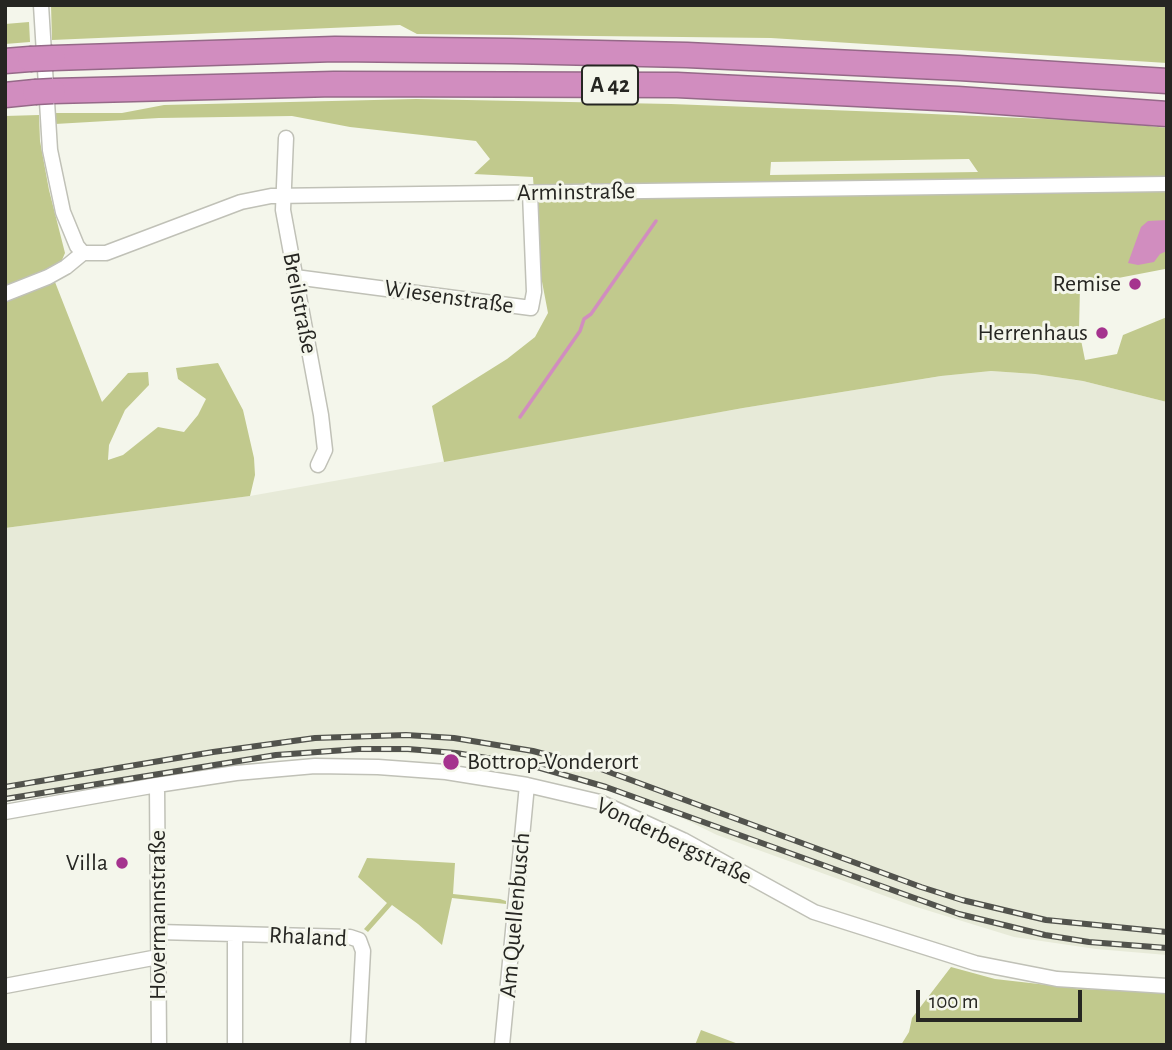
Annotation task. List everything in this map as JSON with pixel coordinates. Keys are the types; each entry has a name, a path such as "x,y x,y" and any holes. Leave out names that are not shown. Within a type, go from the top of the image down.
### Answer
{"highway":[{"name":"A 42","path":"5,61 335,49 538,52 687,55 1167,81"},
{"name":"A 42","path":"5,95 334,84 677,85 958,99 1167,114"}],"street":[{"path":"41,5 50,150 63,212 77,246 83,253"},
{"name":"Breilstraße","path":"286,138 282,197 324,437 325,450 318,465"},
{"name":"Arminstraße","path":"5,294 48,277 83,253 106,253 241,202 264,197 1167,184"},
{"name":"Wiesenstraße","path":"295,277 531,308 534,292 530,193"},
{"name":"Vonderbergstraße","path":"5,812 236,773 315,766 421,769 527,785 600,802 683,840 814,912 996,968 1057,979 1167,986"},
{"name":"Hovermannstraße","path":"157,785 159,1045"},
{"name":"Am Quellenbusch","path":"502,1045 527,785"},
{"name":"Rhaland","path":"158,932 349,937 359,940 363,951 358,1045"},
{"name":"Rhaland","path":"235,934 236,1045"},
{"path":"5,986 158,957"}],"shaded area":[{"path":"1167,220 1167,251 1160,254 1154,262 1138,265 1128,263 1141,227 1148,221"},
{"path":"991,371 1083,381 1167,402 1167,955 1096,949 1014,937 910,905 717,835 664,809 538,767 459,754 335,752 283,757 5,801 5,528 250,496 743,408 941,376"}],"green space":[{"path":"51,5 1167,5 1167,63 771,38 417,34 400,25 52,40"},
{"path":"29,22 30,42 5,44 5,24"},
{"path":"416,99 671,104 1113,122 1167,128 1165,269 1113,279 1086,289 1080,287 1079,330 1085,360 1117,354 1123,335 1167,317 1167,402 1083,381 991,371 941,376 743,408 444,462 432,406 507,359 535,337 548,313 539,266 533,177 474,174 490,159 476,141 350,127 292,116 159,118 55,124 55,113 122,113 164,105","holes":["969,159 978,172 770,175 771,162"]},
{"path":"39,115 40,141 49,190 65,253 62,260 52,268 5,288 5,116"},
{"path":"55,282 102,402 128,373 148,372 149,385 125,410 109,445 108,460 123,455 158,427 184,432 198,415 206,399 178,379 176,368 218,363 243,410 254,458 255,475 250,496 5,528 5,299"},
{"path":"367,858 455,863 453,894 500,899 506,901 506,904 452,898 442,945 392,905 368,932 364,929 387,903 358,877"},
{"path":"951,967 995,979 1083,989 1167,992 1167,1045 901,1045 909,1032 912,1018"},
{"path":"701,1030 741,1045 695,1045"}],"waterway":[{"path":"520,417 580,331 584,319 591,314 656,221"}],"railway":[{"path":"5,787 315,738 406,735 454,738 533,751 601,769 962,900 1046,920 1167,932"},
{"path":"5,799 276,755 359,749 456,753 530,765 606,787 959,914 1045,935 1089,942 1167,948"}],"place":[{"name":"Remise","path":"1135,284"},
{"name":"Herrenhaus","path":"1102,333"},
{"name":"Bottrop-Vonderort","path":"451,762"},
{"name":"Villa","path":"122,863"}]}
